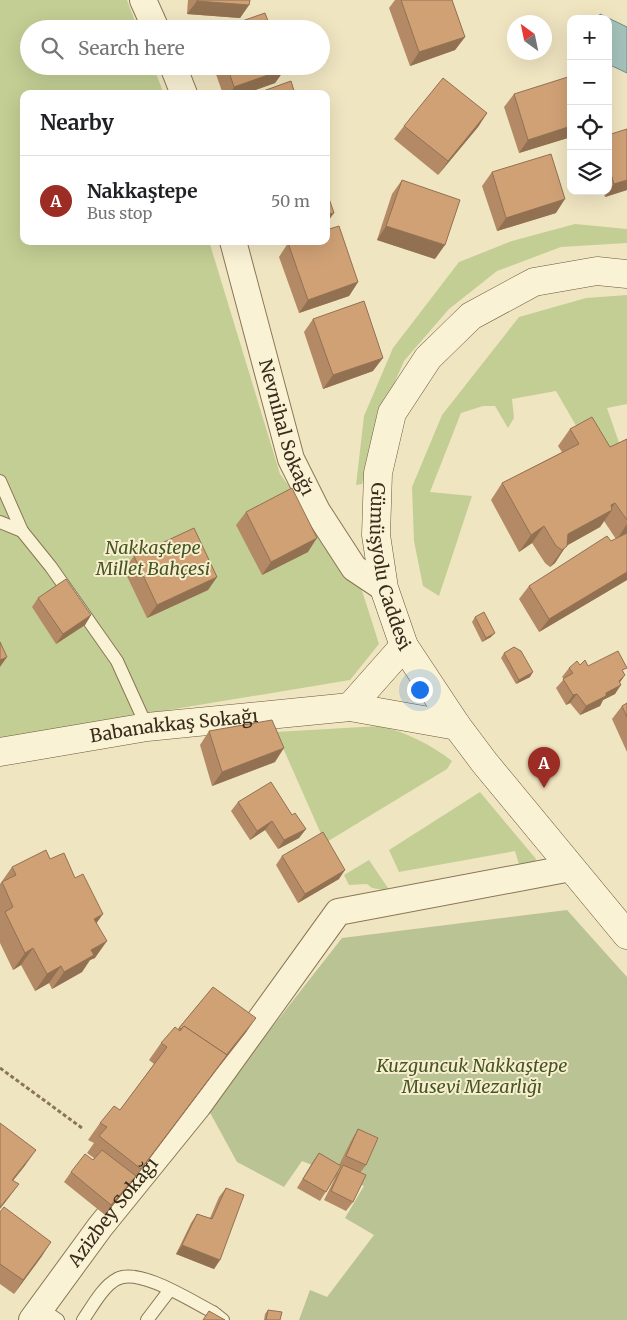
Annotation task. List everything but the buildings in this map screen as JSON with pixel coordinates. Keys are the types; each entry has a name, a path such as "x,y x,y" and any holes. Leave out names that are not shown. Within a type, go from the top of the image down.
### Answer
{"main road":[{"name":"Gümüşyolu Caddesi","path":"627,274 597,271 534,282 471,316 428,358 392,413 378,473 376,535 384,588 404,646 457,726 627,935"},
{"path":"350,707 404,646"},
{"name":"Babanakkaş Sokağı","path":"0,752 147,727 350,707 457,726"}],"street":[{"path":"143,0 152,20"},
{"path":"177,75 182,90"},
{"name":"Nevnihal Sokağı","path":"234,245 292,459 317,511 354,568 384,588"},
{"name":"Azizbey Sokağı","path":"44,1316 100,1227 198,1106 338,912 571,868"}],"lane":[{"path":"0,481 22,531 51,567 117,661 147,727"},
{"path":"0,522 22,531"},
{"path":"82,1320 106,1288 121,1277 140,1276 213,1312 223,1320"},
{"path":"147,1320 169,1291"}],"path":[{"path":"0,1068 82,1128"}],"green space":[{"name":"Nakkaştepe Millet Bahçesi","path":"0,0 127,0 135,20 20,20 20,75 157,75 162,90 20,90 20,245 210,245 280,474 359,581 379,644 350,680 0,738"},
{"path":"575,224 627,229 627,243 561,247 497,271 449,309 404,361 377,423 362,484 356,485 364,416 393,348 459,262 512,241"},
{"path":"627,295 627,404 607,408 623,454 597,462 556,391 512,399 514,418 508,428 495,406 483,406 461,413 430,492 472,496 439,596 423,586 414,541 412,487 442,415 519,317 586,298"},
{"path":"379,726 417,739 452,761 447,769 325,843 276,732"},
{"path":"480,792 536,859 532,869 521,871 515,851 399,872 389,850"},
{"path":"369,860 390,891 372,888 367,884 349,885 344,875"},
{"name":"Kuzguncuk Nakkaştepe Musevi Mezarlığı","path":"567,910 627,977 627,1320 299,1320 310,1290 327,1297 374,1235 345,1218 364,1186 302,1161 284,1187 237,1162 208,1109 342,938"}],"water":[{"path":"612,20 627,27 627,73 612,66"}],"place":[{"name":"Nakkaştepe","path":"544,788"}]}
